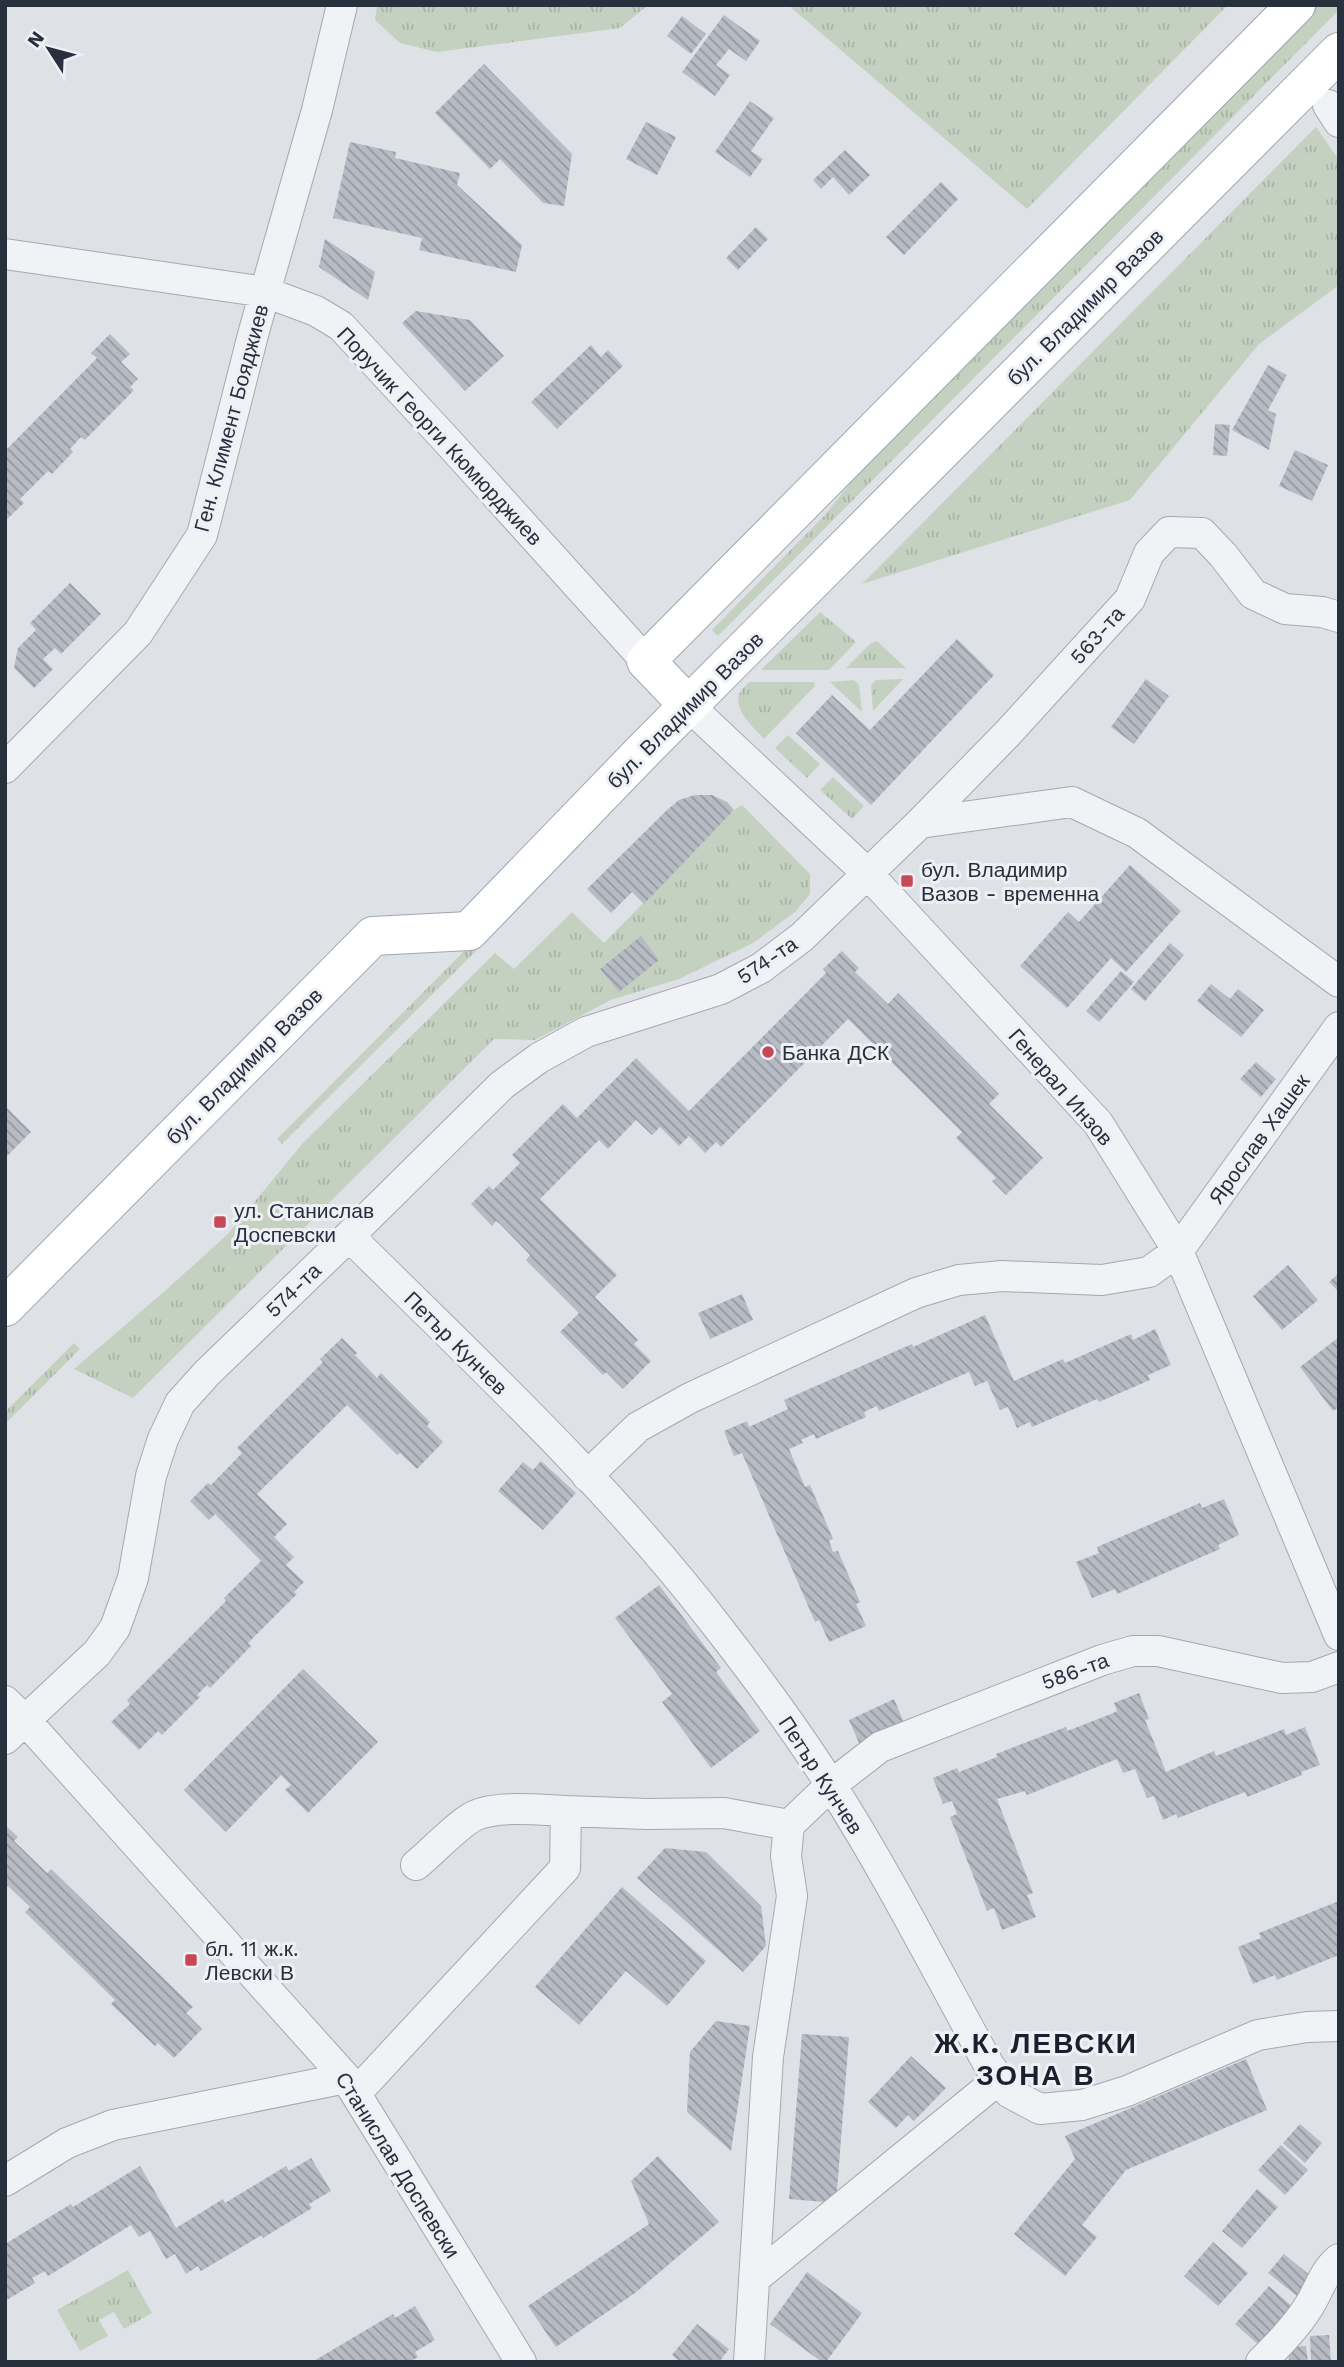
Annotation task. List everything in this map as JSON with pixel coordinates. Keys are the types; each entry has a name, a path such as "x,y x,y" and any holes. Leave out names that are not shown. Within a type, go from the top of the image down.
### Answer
{"main road":[{"path":"646,661 1296,5"},
{"name":"бул. Владимир Вазов","path":"5,1307 373,936 468,931 688,705 1339,52"},
{"name":"Поручик Георги Кюмюрджиев","path":"646,661 688,705"}],"street":[{"name":"Ген. Климент Бояджиев","path":"5,768 138,633 202,535 265,292 317,110 342,5"},
{"name":"Поручик Георги Кюмюрджиев","path":"5,254 265,292 316,311 341,326 646,661"},
{"name":"563-та","path":"867,873 920,823 1007,733 1130,599 1149,553 1169,532 1202,533 1253,594 1285,609 1322,612 1339,617"},
{"name":"Генерал Инзов","path":"688,705 867,873 1098,1124 1178,1251 1339,1634"},
{"path":"920,823 1072,802 1137,833 1339,982"},
{"name":"574-та","path":"12,1721 97,1653 115,1628 133,1578 150,1476 163,1439 180,1403 206,1373 502,1085 540,1058 586,1032 721,989 761,968 802,937 867,873"},
{"name":"Ярослав Хашек","path":"587,1476 638,1427 690,1398 916,1293 959,1280 1002,1276 1102,1280 1149,1272 1178,1251 1337,1033"},
{"name":"Петър Кунчев","path":"349,1236 587,1476 645,1539 719,1628 831,1785 990,2067 1010,2093 1040,2109 1082,2105 1127,2091 1258,2035 1339,2026"},
{"name":"586-та","path":"789,1825 831,1785 880,1747 1102,1660 1133,1651 1158,1651 1282,1678 1312,1677 1339,1667"},
{"name":"Станислав Доспевски","path":"12,1721 351,2085 521,2362"},
{"path":"416,1865 473,1817 498,1811 646,1814 724,1812 789,1825 786,1856 792,1896 768,2057 749,2362"},
{"path":"5,2181 67,2143 113,2125 351,2085 565,1868 566,1811"},
{"path":"754,2279 999,2079"},
{"path":"1261,2362 1284,2339 1334,2263"}],"green space":[{"path":"377,5 648,5 620,28 437,52 400,43 375,20"},
{"path":"788,5 1228,5 1027,209"},
{"path":"1316,5 1339,5 1339,10 718,636 712,630 824,516 879,447"},
{"path":"1316,127 1339,160 1339,285 1259,344 1130,500 862,584"},
{"path":"820,612 856,642 829,670 761,670"},
{"path":"877,641 906,668 846,668 871,643"},
{"path":"903,679 873,711 871,685 876,680"},
{"path":"854,680 859,685 862,712 830,682"},
{"path":"749,682 814,682 815,686 764,739 746,719 738,701 740,693"},
{"path":"788,735 820,764 807,778 775,748"},
{"path":"833,777 864,806 852,819 820,790"},
{"path":"742,805 810,874 810,894 795,912 753,943 679,979 611,1000 535,1040 494,1039 133,1398 74,1369 228,1234 303,1143 495,953 514,969 572,912 604,943 734,810"},
{"path":"523,892 529,898 282,1144 277,1139"},
{"path":"74,1343 80,1349 5,1424 5,1412"},
{"path":"128,2270 152,2313 124,2329 114,2312 99,2320 108,2336 80,2351 57,2310"}],"building":[{"path":"724,15 760,41 746,61 729,49 716,65 730,75 715,96 682,72"},
{"path":"682,16 706,34 691,54 667,36"},
{"path":"484,64 572,154 564,206 543,203 500,159 490,169 435,113"},
{"path":"750,101 774,118 751,151 763,159 750,177 715,152"},
{"path":"646,122 676,137 657,175 626,159"},
{"path":"350,142 396,152 395,158 460,173 457,185 522,245 516,272 419,250 422,238 333,218"},
{"path":"845,150 870,175 849,195 833,177 821,189 813,180"},
{"path":"941,182 958,199 904,255 886,237"},
{"path":"756,227 768,239 738,270 726,258"},
{"path":"325,239 375,272 368,300 319,267"},
{"path":"416,311 470,320 504,356 465,391 402,323"},
{"path":"110,334 130,354 121,362 138,379 130,387 134,390 85,440 81,437 70,449 73,452 52,474 48,471 20,499 24,503 5,521 5,451 97,358 91,353"},
{"path":"591,345 601,357 608,350 623,366 557,429 531,402"},
{"path":"1268,365 1287,375 1268,410 1276,414 1269,450 1232,430"},
{"path":"1215,424 1230,425 1227,456 1213,455"},
{"path":"1295,450 1328,465 1312,501 1279,486"},
{"path":"70,583 101,614 61,654 55,648 43,659 53,669 34,688 14,668 18,648 36,630 30,623"},
{"path":"957,639 994,675 871,805 796,733 832,695 870,730"},
{"path":"1146,679 1169,696 1134,744 1111,727"},
{"path":"695,795 712,795 727,802 734,810 644,904 632,892 611,913 587,889 667,810 679,800"},
{"path":"1130,865 1181,911 1126,972 1111,958 1067,1008 1020,966 1068,912 1079,922"},
{"path":"641,936 659,960 619,992 600,969"},
{"path":"1170,943 1184,955 1145,1001 1131,989"},
{"path":"842,951 859,968 855,972 888,1004 898,993 999,1094 989,1104 1043,1158 1006,1195 992,1181 996,1178 956,1138 962,1132 848,1019 721,1147 716,1142 705,1153 689,1136 679,1146 660,1127 652,1135 636,1120 608,1149 599,1140 540,1199 617,1275 595,1297 638,1340 634,1344 651,1361 623,1389 606,1372 603,1375 560,1332 579,1313 526,1260 530,1255 501,1225 496,1221 492,1226 471,1204 489,1186 493,1190 520,1163 512,1155 563,1104 577,1118 636,1058 689,1111 826,973 823,969"},
{"path":"1121,971 1134,982 1099,1022 1086,1011"},
{"path":"1211,984 1230,999 1238,989 1264,1010 1241,1037 1197,1001"},
{"path":"1256,1062 1276,1079 1261,1097 1240,1079"},
{"path":"5,1106 31,1132 5,1158"},
{"path":"1288,1265 1318,1300 1282,1330 1253,1296"},
{"path":"1339,1273 1339,1292 1329,1282"},
{"path":"742,1294 753,1320 710,1339 698,1313"},
{"path":"985,1315 1014,1381 1063,1359 1065,1363 1131,1334 1133,1340 1155,1329 1171,1365 1148,1375 1150,1380 1099,1402 1097,1399 1032,1427 1030,1422 1017,1428 1008,1407 1000,1410 987,1381 975,1386 969,1372 879,1411 877,1406 864,1412 866,1417 816,1439 814,1434 789,1449 805,1487 810,1485 833,1539 829,1541 833,1552 838,1551 860,1602 856,1604 866,1626 829,1642 819,1620 815,1622 742,1453 734,1456 724,1431 747,1421 749,1427 788,1409 784,1400"},
{"path":"1339,1337 1339,1407 1333,1411 1300,1367"},
{"path":"342,1338 377,1378 381,1373 430,1422 427,1426 443,1442 417,1469 400,1453 397,1455 347,1405 257,1494 287,1524 274,1537 294,1557 286,1565 304,1582 294,1592 297,1594 248,1643 251,1646 210,1688 207,1685 197,1695 200,1697 162,1735 158,1731 139,1750 111,1722 130,1704 127,1700 226,1601 224,1598 261,1561 215,1514 209,1520 190,1501 208,1483 211,1485 242,1453 237,1448 323,1362 320,1359"},
{"path":"541,1461 576,1493 543,1530 498,1491 523,1462 533,1470"},
{"path":"1224,1499 1239,1535 1218,1545 1220,1549 1117,1594 1115,1589 1092,1598 1076,1562 1099,1553 1097,1547 1200,1503 1202,1508"},
{"path":"659,1585 721,1668 716,1672 760,1731 711,1768 662,1702 672,1694 615,1618"},
{"path":"303,1669 378,1742 308,1813 285,1790 291,1785 281,1775 226,1832 184,1790"},
{"path":"1139,1693 1149,1719 1145,1720 1166,1772 1214,1751 1216,1756 1284,1729 1286,1735 1305,1727 1320,1765 1247,1797 1245,1792 1178,1818 1176,1814 1163,1820 1154,1796 1147,1798 1135,1769 1123,1773 1117,1759 1027,1795 1025,1791 997,1799 1033,1893 1027,1895 1036,1917 1002,1930 994,1908 987,1911 950,1817 957,1814 952,1801 943,1804 933,1778 957,1768 959,1772 997,1757 996,1754 1066,1727 1067,1731 1111,1714 1117,1711 1114,1703"},
{"path":"894,1699 905,1725 860,1745 849,1720"},
{"path":"5,1825 18,1837 14,1841 47,1873 51,1869 193,2007 186,2013 202,2029 174,2058 158,2043 155,2046 111,2004 115,2000 25,1912 30,1907 8,1886 5,1888"},
{"path":"665,1848 706,1852 761,1906 766,1946 743,1972 637,1878"},
{"path":"622,1887 706,1961 667,2006 626,1971 579,2025 535,1987"},
{"path":"1339,1901 1339,1955 1277,1980 1275,1975 1253,1984 1238,1947 1261,1938 1259,1933"},
{"path":"716,2021 750,2026 731,2151 687,2112 690,2052"},
{"path":"802,2034 849,2037 836,2203 789,2199"},
{"path":"911,2056 946,2088 914,2121 908,2115 896,2128 868,2102"},
{"path":"1246,2059 1267,2110 1126,2170 1082,2225 1097,2237 1065,2276 1014,2234 1075,2159 1065,2136"},
{"path":"1300,2124 1322,2143 1305,2163 1283,2143"},
{"path":"1281,2145 1308,2170 1285,2195 1258,2170"},
{"path":"658,2156 719,2222 635,2293 556,2347 528,2306 649,2224 631,2181"},
{"path":"311,2158 331,2191 309,2204 312,2208 201,2271 198,2266 186,2274 175,2254 166,2259 150,2231 139,2237 131,2225 48,2276 45,2271 32,2278 35,2283 5,2301 5,2244 140,2166 176,2228 223,2199 225,2203 286,2166 289,2171"},
{"path":"1257,2189 1278,2207 1242,2248 1222,2231"},
{"path":"1213,2242 1248,2273 1218,2306 1184,2276"},
{"path":"1284,2254 1312,2277 1297,2296 1268,2273"},
{"path":"807,2272 862,2313 826,2362 822,2362 770,2324"},
{"path":"1269,2286 1294,2308 1260,2346 1235,2324"},
{"path":"415,2306 435,2340 415,2352 418,2357 409,2362 312,2362 393,2314 395,2318"},
{"path":"697,2324 729,2349 719,2362 680,2362 672,2355"},
{"path":"1329,2335 1331,2362 1311,2362 1310,2336"},
{"path":"1306,2346 1308,2362 1289,2362 1288,2347"}],"place":[{"name":"бул. Владимир Вазов - временна","path":"907,881"},
{"name":"Банка ДСК","path":"768,1052"},
{"name":"ул. Станислав Доспевски","path":"220,1222"},
{"name":"бл. 11 ж.к. Левски В","path":"191,1960"}],"district":[{"name":"Ж.К. ЛЕВСКИ ЗОНА В","path":"1036,2059"}]}
